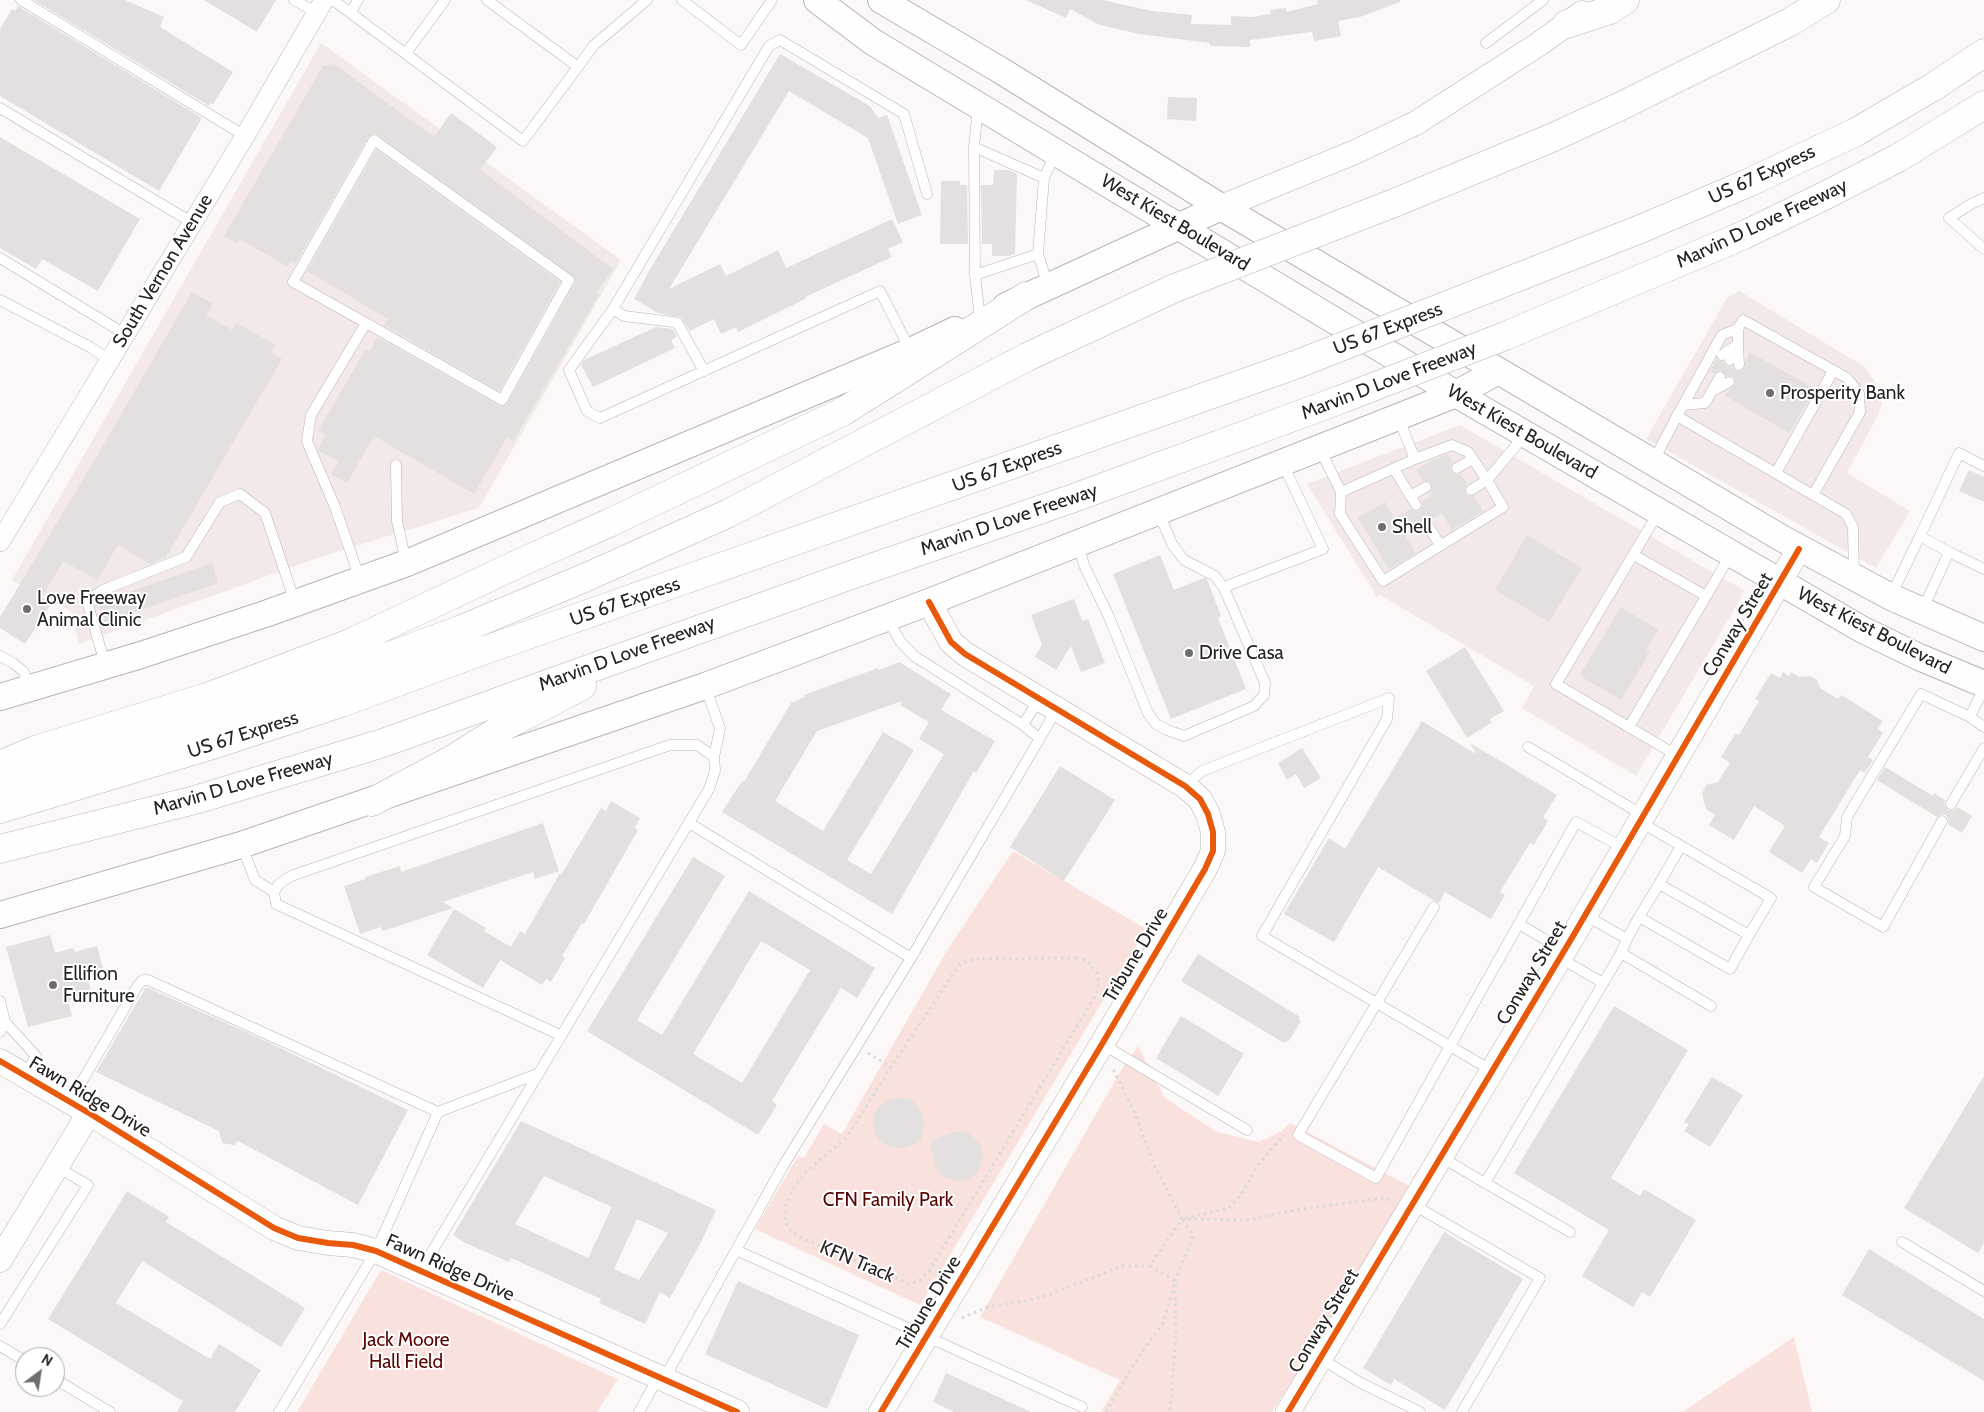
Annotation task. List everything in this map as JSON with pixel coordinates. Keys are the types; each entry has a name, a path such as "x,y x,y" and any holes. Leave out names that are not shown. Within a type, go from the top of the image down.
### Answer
{"highway":[{"path":"1567,24 1610,10 1625,0"},
{"path":"0,780 204,721 317,683 462,629 589,576 729,512 1027,357 1175,288 1394,203 1549,139 1619,107 1790,22 1826,0"},
{"name":"US 67 Express","path":"0,808 222,742 341,703 471,655 1295,364 1642,228 1757,179 1856,132 1984,53"},
{"name":"Marvin D Love Freeway","path":"0,849 195,800 383,744 657,643 1071,500 1342,399 1505,336 1744,235 1898,158 1984,105"},
{"path":"0,765 35,750 207,697 350,644 844,411 1037,291"},
{"path":"372,802 451,760 507,724 622,665 657,643"}],"main road":[{"name":"West Kiest Boulevard","path":"817,0 873,42 1525,435 1863,630 1919,657 1984,684"},
{"name":"West Kiest Boulevard","path":"881,0 1000,70 1222,207 1799,549 1922,612 1984,638"},
{"path":"978,105 1000,70"},
{"path":"0,697 106,666 407,564 911,350 1222,207"},
{"name":"Marvin D Love Freeway","path":"0,915 241,845 372,802 705,686 929,602 1283,463 1456,394 1498,371"},
{"path":"1634,498 1653,463"}],"street":[{"path":"1222,207 1355,152 1416,123 1567,24 1600,0"},
{"name":"South Vernon Avenue","path":"0,542 245,136 320,6"},
{"name":"Conway Street","path":"1288,1412 1320,1358 1402,1202 1440,1156 1585,915 1781,583 1799,549"},
{"name":"Tribune Drive","path":"881,1412 934,1341 1108,1047 1205,869 1212,851 1213,832 1208,814 1200,799 1185,786 982,665 951,642 929,602"},
{"name":"Fawn Ridge Drive","path":"0,1061 80,1108 274,1228 298,1238 328,1244 352,1245 376,1251 737,1412"},
{"path":"0,1260 57,1167 80,1108"}],"lane":[{"path":"21,0 245,136"},
{"path":"294,0 320,6"},
{"path":"334,0 524,141 594,45 647,0"},
{"path":"351,12 358,0"},
{"path":"406,54 445,0"},
{"path":"487,0 578,67"},
{"path":"682,0 741,44 756,20 772,0"},
{"path":"1486,43 1543,0"},
{"path":"911,350 880,291 600,418 587,412 570,370 613,309 769,46 780,40 904,114 927,194"},
{"path":"978,105 974,147 975,275 980,318"},
{"path":"0,108 193,222"},
{"path":"374,140 569,280 502,400 366,323 293,282 374,140"},
{"path":"974,147 1044,178"},
{"path":"1037,291 1044,178 1056,152"},
{"path":"1984,198 1949,218 1984,249"},
{"path":"975,275 1038,254"},
{"path":"0,258 125,334"},
{"path":"0,300 90,347 109,360"},
{"path":"613,309 624,316 678,324 704,371"},
{"path":"1730,360 1738,345 1738,329 1743,320 1847,378 1859,393 1860,412 1812,495"},
{"path":"360,580 335,507 307,441 311,415 366,323"},
{"path":"1653,463 1722,335 1738,329"},
{"path":"1776,473 1833,371"},
{"path":"1683,405 1705,403 1720,377 1712,392"},
{"path":"1677,416 1846,514 1853,526 1854,578"},
{"path":"1398,417 1416,460"},
{"path":"1471,490 1487,480 1525,435"},
{"path":"1320,448 1341,492 1340,514 1383,581 1503,507 1468,452 1452,445 1341,492"},
{"path":"1891,597 1959,453 1984,466"},
{"path":"1457,468 1473,459"},
{"path":"1224,588 1323,549 1283,463"},
{"path":"396,465 396,521 407,564"},
{"path":"1394,469 1413,501 1426,486"},
{"path":"106,666 87,601 103,590 186,557 220,502 240,494 265,513 296,603"},
{"path":"1078,544 1084,565 1109,617 1148,713 1156,724 1184,736 1254,706 1264,695 1266,683 1224,588 1215,576 1184,560 1172,544 1159,512"},
{"path":"1659,512 1556,684 1678,756"},
{"path":"1426,523 1440,546"},
{"path":"1920,536 1984,569"},
{"path":"1922,612 1949,552"},
{"path":"1629,727 1731,554"},
{"path":"1634,555 1706,596"},
{"path":"887,618 900,641 914,656 1023,725 1040,739"},
{"path":"0,656 24,672 28,689"},
{"path":"421,1270 709,789 716,771 714,757 720,728 705,686"},
{"path":"1970,717 1984,688"},
{"path":"1942,821 1883,927 1814,887 1845,836 1848,817 1921,694 1970,717 1984,726"},
{"path":"1185,786 1202,771 1389,698 1386,719 1262,936 1492,1070"},
{"path":"1023,725 1048,704"},
{"path":"639,1412 736,1250 783,1166 911,958 1040,739 1048,704"},
{"path":"560,1036 276,904 274,892 279,884 291,876 670,745 697,745 714,757"},
{"path":"1528,747 1641,818 1681,846 1770,898 1730,969 1639,917"},
{"path":"1952,804 1984,748"},
{"path":"1434,907 1298,1135 1376,1178 1576,822 1624,848"},
{"path":"688,823 911,958"},
{"path":"241,845 256,880 274,892"},
{"path":"1485,1183 1681,846"},
{"path":"1658,884 1750,935"},
{"path":"1585,915 1627,939"},
{"path":"1519,924 1603,982"},
{"path":"1621,952 1711,1006"},
{"path":"80,1108 138,985 143,980 148,980 438,1112"},
{"path":"0,1001 5,1022 36,1056 25,1076"},
{"path":"0,1032 5,1022"},
{"path":"1108,1047 1247,1130"},
{"path":"279,1412 376,1251 438,1112 537,1074"},
{"path":"1440,1156 1570,1232"},
{"path":"0,1324 88,1186 57,1167"},
{"path":"1402,1202 1540,1278 1462,1412"},
{"path":"1902,1242 1984,1291"},
{"path":"736,1250 1082,1407"},
{"path":"0,1346 15,1355"},
{"path":"1320,1358 1359,1382 1420,1412"},
{"path":"65,1385 110,1412"}],"path":[{"path":"856,1047 891,1067"},
{"path":"1106,1412 1135,1362 1163,1322 1175,1281 1193,1236 1154,1165 1134,1111 1112,1067 1108,1047"},
{"path":"1150,1266 1182,1219 1229,1208 1241,1196 1258,1165 1286,1132 1298,1135"},
{"path":"1182,1219 1250,1220 1283,1212 1381,1198 1402,1202"},
{"path":"934,1341 962,1317 988,1307 1031,1300 1051,1294 1122,1266 1150,1266 1175,1281"},
{"path":"1170,1412 1176,1336 1175,1281"}],"shaded area":[{"path":"321,43 621,260 479,508 320,557 79,644 71,611 12,580"},
{"path":"1739,291 1865,367 1876,384 1882,404 1847,473 1910,511 1876,568 1646,439 1727,298"},
{"path":"1460,425 1745,591 1636,776 1522,708 1534,686 1380,595 1377,597 1307,484"}],"green space":[{"name":"CFN Family Park","path":"1013,851 1146,929 920,1305 755,1229 798,1156 804,1158 824,1124 842,1134 948,949"},
{"path":"1138,1046 1165,1098 1217,1132 1259,1142 1282,1131 1290,1123 1415,1189 1272,1412 1101,1412 1120,1380 980,1317 1120,1072"},
{"name":"Jack Moore Hall Field","path":"381,1270 618,1379 597,1412 297,1412"},
{"path":"1794,1337 1812,1412 1679,1412 1684,1411"}],"building":[{"path":"34,0 125,0 164,17 160,27 233,72 213,104 210,103 209,106"},
{"path":"204,0 276,0 257,32"},
{"path":"1026,0 1102,0 1152,11 1192,15 1191,24 1231,25 1231,16 1251,17 1271,14 1270,10 1286,8 1286,12 1318,4 1317,0 1400,0 1400,2 1360,17 1338,21 1341,36 1314,41 1312,32 1250,40 1250,47 1210,46 1210,43 1139,34 1100,25 1070,9 1066,18"},
{"path":"18,6 202,118 159,191 0,96 0,29 12,9 15,11"},
{"path":"780,54 870,106 878,118 887,115 922,215 898,224 868,138 789,91 669,289 720,264 726,276 778,250 786,268 892,219 903,242 888,249 892,257 805,297 805,299 738,332 736,327 721,334 714,319 690,331 681,318 658,313 634,299"},
{"path":"334,64 434,137 451,113 497,147 480,170 613,269 596,293 599,295 513,441 507,437 474,494 374,436 347,483 331,474 339,462 318,450 325,435 318,431 366,349 370,351 377,337 499,406 506,406 575,283 575,277 375,133 368,137 295,264 290,261 287,266 239,239 237,243 224,236 323,66"},
{"path":"1168,97 1197,98 1196,121 1167,119"},
{"path":"0,137 140,219 98,291 42,259 36,269 0,248"},
{"path":"376,150 560,282 499,391 384,325 388,319 307,271"},
{"path":"994,170 1009,170 1017,174 1015,254 1009,256 992,256 992,244 982,244 981,185 993,185"},
{"path":"941,181 960,181 960,185 967,185 968,244 940,244"},
{"path":"192,292 213,304 206,315 232,330 236,323 260,336 275,345 271,352 282,359 166,557 150,564 118,545 97,580 63,561 42,597 52,603 25,644 0,628 0,617 90,468"},
{"path":"656,327 673,329 677,337 671,340 675,348 593,387 581,365 584,360"},
{"name":"Prosperity Bank","path":"1750,352 1815,389 1789,433 1725,396 1735,385 1735,379 1733,376 1727,376 1720,370 1714,374 1710,371 1717,359 1727,366 1732,366 1736,371 1742,371 1745,368"},
{"name":"Shell","path":"1448,454 1453,462 1450,467 1451,472 1456,475 1461,474 1467,484 1465,493 1468,496 1474,496 1483,511 1452,530 1442,513 1432,520 1429,517 1423,517 1420,520 1420,527 1405,536 1416,553 1389,569 1358,518 1385,502 1394,518 1410,509 1416,512 1420,511 1423,505 1422,501 1432,495 1430,493 1433,487 1429,481 1423,481 1416,470"},
{"path":"1969,470 1984,477 1984,502 1959,491"},
{"path":"1527,535 1582,568 1549,622 1495,590"},
{"name":"Drive Casa","path":"1160,555 1174,590 1204,578 1207,579 1221,616 1218,618 1246,689 1171,719 1113,574"},
{"path":"212,563 218,583 105,623 98,603"},
{"path":"1074,599 1082,621 1088,619 1105,663 1081,672 1071,646 1056,670 1035,657 1042,645 1031,615"},
{"path":"1621,607 1658,630 1646,650 1650,652 1621,700 1582,677 1583,674 1581,673"},
{"path":"1465,647 1504,711 1490,719 1492,722 1467,738 1426,671"},
{"path":"899,662 951,694 941,710 995,741 976,773 974,771 892,914 722,812 742,781 744,782 791,703 805,697 804,695 878,668 879,670","holes":["902,701 900,705 929,722 919,739 944,754 871,874 847,860 914,750 883,732 823,831 775,801 817,731"]},
{"path":"1783,672 1789,676 1791,672 1799,677 1810,676 1817,680 1820,688 1838,699 1841,695 1883,721 1878,729 1883,733 1868,757 1873,760 1865,773 1860,770 1819,837 1829,843 1817,863 1811,859 1802,873 1769,852 1785,826 1754,806 1734,840 1709,825 1715,815 1706,809 1702,794 1706,785 1718,782 1730,763 1721,757 1736,733 1739,735 1759,701 1755,699 1771,673 1780,678"},
{"path":"1422,721 1476,754 1470,743 1557,795 1543,817 1548,821 1534,845 1530,843 1500,892 1505,895 1491,919 1445,892 1439,903 1378,867 1334,942 1284,914 1329,838 1345,849"},
{"path":"1302,748 1321,778 1304,788 1296,774 1287,780 1278,763"},
{"path":"1060,766 1115,800 1064,881 1010,847"},
{"path":"1885,767 1933,796 1934,793 1945,800 1944,804 1948,810 1954,810 1957,807 1972,816 1962,833 1948,824 1949,820 1946,815 1941,814 1937,817 1877,780"},
{"path":"611,801 640,818 635,828 638,830 584,924 582,923 562,956 565,958 551,982 546,979 542,985 500,960 483,988 427,955 454,909 486,928 484,931 511,947 520,931 525,934 560,873 561,875 601,808 606,811"},
{"path":"543,823 559,871 535,879 533,872 443,902 453,908 383,931 381,927 360,934 344,886 400,866 401,872"},
{"path":"693,857 725,876 637,1020 662,1035 749,891 875,968 857,998 841,988 772,1101 777,1105 758,1135 587,1031","holes":["761,941 810,970 742,1083 693,1054"]},
{"name":"Ellifion Furniture","path":"50,935 55,953 73,948 75,952 97,946 104,971 87,976 92,994 68,1001 72,1016 28,1027 6,947"},
{"path":"1198,954 1300,1017 1301,1021 1288,1042 1284,1043 1181,981"},
{"path":"146,987 268,1042 408,1110 358,1205 238,1141 234,1145 222,1143 219,1131 96,1072"},
{"path":"1614,1006 1688,1050 1611,1178 1640,1196 1644,1189 1696,1220 1650,1297 1642,1292 1633,1307 1582,1276 1609,1230 1514,1173"},
{"path":"1181,1016 1244,1054 1218,1096 1156,1058"},
{"path":"1984,1076 1984,1243 1978,1253 1904,1208"},
{"path":"1712,1077 1743,1095 1710,1147 1684,1131 1689,1124 1684,1122"},
{"path":"893,1098 911,1100 918,1106 924,1122 921,1141 904,1148 895,1148 879,1140 873,1124 874,1115 878,1107 885,1101"},
{"path":"521,1121 716,1210 701,1242 670,1298 660,1292 645,1324 599,1303 601,1299 511,1258 509,1262 465,1243 453,1235","holes":["544,1176 612,1207 588,1258 515,1224","637,1219 668,1233 639,1280 614,1269"]},
{"path":"953,1132 970,1134 981,1147 983,1156 978,1172 971,1178 963,1181 954,1181 946,1178 939,1173 935,1166 930,1141"},
{"path":"127,1191 169,1217 166,1222 305,1308 281,1347 142,1261 116,1303 210,1359 219,1344 261,1370 235,1412 177,1412 183,1401 48,1319"},
{"path":"1444,1232 1523,1279 1445,1410 1394,1379 1391,1385 1363,1368"},
{"path":"1869,1249 1984,1319 1984,1381 1842,1295"},
{"path":"738,1281 859,1335 827,1409 705,1354"},
{"path":"946,1373 1031,1412 954,1412 933,1402"}],"cycle path":[{"path":"1288,1412 1573,936 1799,549"},
{"path":"881,1412 1102,1044 1205,869 1213,851 1213,832 1208,814 1200,799 1185,786 965,654 951,642 929,602"},
{"path":"0,1061 89,1113 274,1228 298,1238 353,1245 376,1251 737,1412"}],"place":[{"name":"Prosperity Bank","path":"1770,393"},
{"name":"Shell","path":"1382,527"},
{"name":"Love Freeway Animal Clinic","path":"27,609"},
{"name":"Drive Casa","path":"1189,653"},
{"name":"Ellifion Furniture","path":"53,985"}]}
